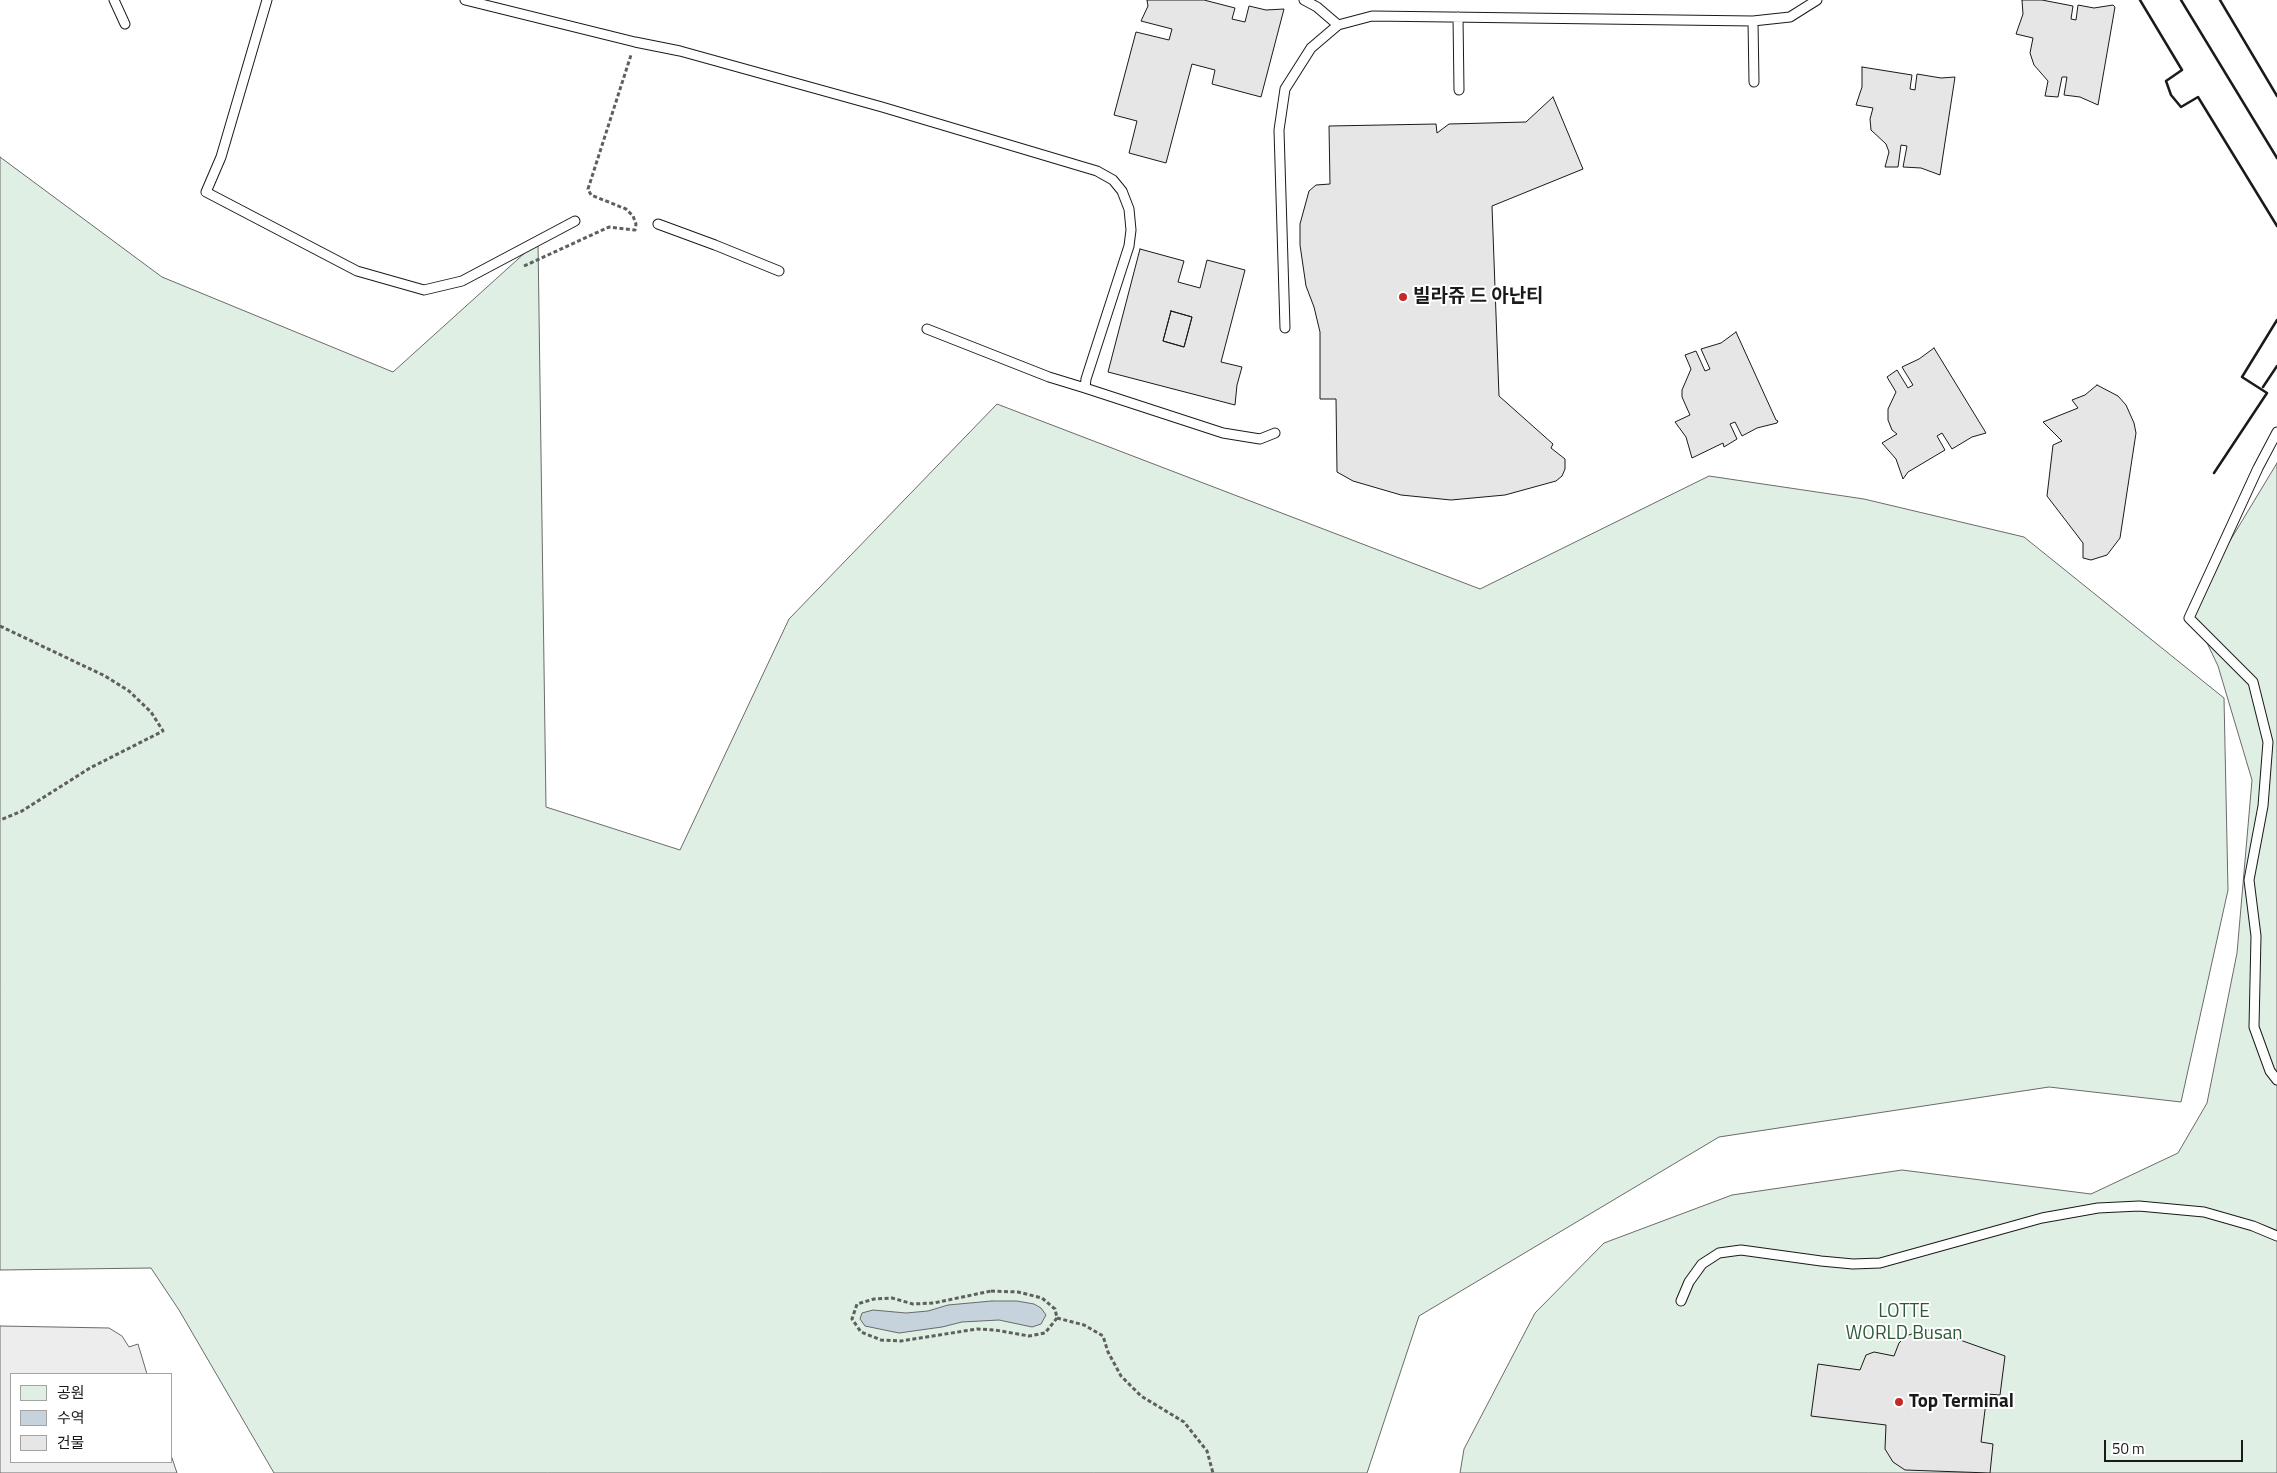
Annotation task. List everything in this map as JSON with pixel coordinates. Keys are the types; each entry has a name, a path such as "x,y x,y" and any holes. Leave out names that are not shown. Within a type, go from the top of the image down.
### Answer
{"lane":[{"path":"114,0 125,24"},
{"path":"267,0 221,157 206,192 357,271 424,290 462,281 576,221"},
{"path":"464,0 635,42 680,51 882,107 1096,171 1113,180 1122,191 1129,209 1131,230 1129,246 1085,388"},
{"path":"1304,0 1338,25"},
{"path":"1285,328 1279,130 1285,89 1311,48 1338,25 1372,16 1753,21 1790,17 1817,0"},
{"path":"1458,17 1458,90"},
{"path":"1753,21 1754,82"},
{"path":"658,224 715,244 779,272"},
{"path":"927,329 1049,377 1223,432 1260,439 1275,433"},
{"path":"2277,432 2258,468 2189,618 2253,682 2268,742 2263,806 2249,880 2256,936 2254,1027 2270,1071 2277,1080"},
{"path":"1681,1301 1689,1282 1702,1264 1719,1253 1741,1250 1821,1262 1880,1263 2042,1218 2098,1208 2133,1206 2204,1212 2253,1226 2277,1236"}],"path":[{"path":"521,267 608,227 635,230 636,224 633,216 626,209 590,195 588,189 635,42"},
{"path":"0,626 105,676 129,691 152,712 163,731 90,768 22,811 0,820"},
{"path":"991,1291 1018,1292 1042,1298 1055,1309 1057,1318 1045,1333 1029,1336 977,1329 901,1342 881,1340 861,1332 852,1318 857,1304 874,1298 892,1298 913,1304 927,1304 991,1291"},
{"path":"1057,1318 1084,1325 1103,1336 1108,1352 1121,1376 1140,1396 1184,1422 1207,1450 1213,1473"}],"green space":[{"path":"0,157 162,277 393,372 538,241 546,807 680,850 789,619 997,404 1480,589 1709,476 1864,499 2024,537 2224,698 2228,890 2181,1102 2049,1087 1719,1137 1419,1316 1367,1473 274,1473 179,1310 151,1268 0,1270"},
{"name":"LOTTE WORLD Busan","path":"2277,463 2277,1473 1460,1473 1464,1449 1535,1313 1604,1243 1732,1195 1902,1170 2091,1194 2178,1153 2207,1103 2237,953 2252,780 2218,666 2190,607"}],"shaded area":[{"path":"0,1326 109,1328 122,1336 129,1347 138,1344 147,1373 10,1373 10,1463 172,1463 172,1458 177,1473 0,1473"}],"water":[{"path":"1017,1301 1034,1304 1041,1308 1046,1315 1041,1324 1032,1327 999,1320 962,1322 899,1333 865,1326 860,1319 862,1313 873,1310 906,1313 928,1311 948,1305"}],"building":[{"path":"1147,0 1204,0 1235,8 1232,19 1245,22 1249,6 1266,10 1284,9 1261,97 1212,84 1215,70 1192,64 1166,163 1129,153 1137,121 1114,115 1136,32 1169,40 1172,29 1141,21 1148,6"},
{"path":"2022,0 2042,0 2073,6 2071,19 2076,20 2078,5 2094,8 2113,5 2115,7 2098,105 2080,97 2064,95 2067,77 2062,77 2058,97 2045,96 2048,81 2034,65 2030,53 2033,38 2016,34 2023,14"},
{"path":"1862,67 1912,75 1910,89 1915,90 1917,74 1941,78 1955,77 1940,175 1921,168 1903,167 1907,146 1901,145 1898,167 1885,167 1889,152 1886,144 1871,130 1870,119 1873,108 1856,105 1862,87"},
{"name":"빌라쥬 드 아난티","path":"1553,97 1583,169 1492,206 1499,396 1553,444 1551,448 1565,459 1565,469 1562,476 1556,481 1505,495 1451,500 1401,495 1353,481 1337,472 1336,399 1320,399 1320,332 1314,307 1306,286 1300,245 1300,224 1309,191 1316,185 1330,184 1329,126 1436,124 1437,133 1449,124 1526,122"},
{"path":"1140,249 1184,261 1178,282 1200,288 1207,260 1245,270 1221,362 1242,367 1237,385 1235,405 1108,372","holes":["1171,311 1192,317 1184,347 1163,341"]},
{"path":"1171,311 1192,317 1184,347 1163,341"},
{"path":"1736,332 1778,421 1777,423 1757,428 1742,436 1735,422 1730,424 1737,439 1724,447 1723,443 1692,458 1686,437 1675,422 1690,415 1682,397 1682,390 1691,369 1685,355 1696,351 1705,371 1710,369 1701,349 1721,343"},
{"path":"1934,348 1986,433 1972,437 1952,449 1942,433 1937,436 1945,450 1908,472 1903,479 1896,459 1882,443 1897,434 1892,430 1888,420 1888,409 1896,392 1887,377 1897,370 1908,388 1913,385 1902,367 1919,359"},
{"path":"2097,385 2118,396 2126,405 2136,433 2120,538 2107,555 2091,560 2083,558 2083,543 2047,496 2053,445 2062,441 2043,422 2078,408 2072,400 2085,395"},
{"name":"Top Terminal","path":"1923,1330 1932,1330 2005,1356 2000,1395 1987,1394 1981,1442 1993,1444 1990,1473 1905,1470 1893,1462 1885,1449 1886,1425 1811,1416 1818,1364 1860,1370 1866,1355 1874,1352 1894,1356 1899,1343 1906,1336"}],"wall":[{"path":"2140,0 2182,70 2166,81 2171,95 2181,107 2198,97 2277,226"},
{"path":"2181,0 2277,158"},
{"path":"2220,0 2277,96"},
{"path":"2214,473 2267,393 2242,377 2277,320"},
{"path":"2263,387 2277,366"}],"place":[{"name":"빌라쥬 드 아난티","path":"1403,297"},
{"name":"Top Terminal","path":"1899,1402"}]}
